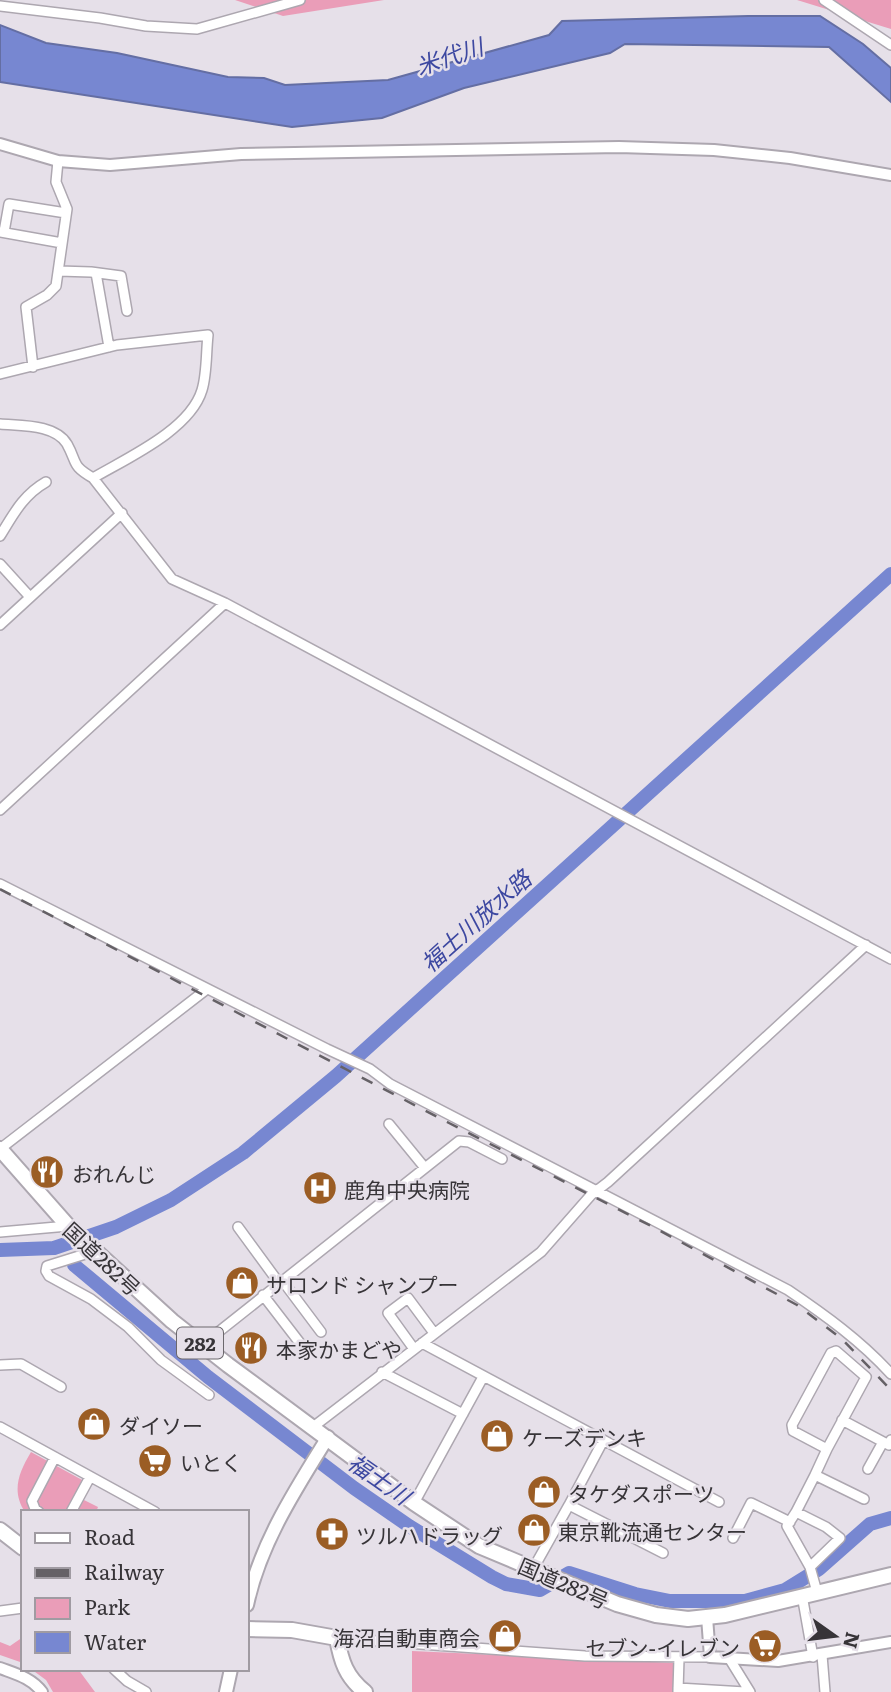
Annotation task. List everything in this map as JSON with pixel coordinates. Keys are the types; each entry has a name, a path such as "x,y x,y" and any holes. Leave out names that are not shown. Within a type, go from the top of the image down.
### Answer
{"main road":[{"name":"国道282号","path":"0,1149 68,1226 163,1313 313,1427 324,1444 468,1541 617,1604 656,1615 688,1619 707,1617 891,1574"},
{"path":"248,1597 252,1564 324,1444"},
{"path":"0,1531 21,1547"},
{"path":"248,1629 292,1630 337,1638 346,1672 360,1690"},
{"path":"226,1692 231,1671"}],"street":[{"path":"0,6 146,26 197,29 300,0"},
{"path":"824,0 891,45"},
{"path":"0,144 58,161 110,165 241,154 619,147 715,150 790,158 891,176"},
{"path":"33,366 26,307 47,295 56,286 59,271 66,213 56,182 58,161"},
{"path":"62,243 2,232 9,204 66,213"},
{"path":"59,271 96,272 122,278 127,311"},
{"path":"96,272 108,347"},
{"path":"0,373 108,347 208,335 203,389 190,413 160,439 93,478"},
{"path":"0,425 46,429 58,434 66,443 76,468 93,478 173,579 225,603 891,958"},
{"path":"0,536 23,500 46,482"},
{"path":"0,625 122,513"},
{"path":"0,564 30,597"},
{"path":"0,810 225,603"},
{"path":"0,884 370,1069 390,1084 788,1290 825,1314 862,1344 891,1374"},
{"path":"313,1427 541,1252 597,1190 866,945"},
{"path":"0,1149 206,989"},
{"path":"389,1124 425,1168"},
{"path":"202,1345 459,1141 469,1142 502,1159"},
{"path":"1,1230 68,1226"},
{"path":"238,1227 321,1332"},
{"path":"94,1251 47,1266 46,1270 49,1276 91,1299 128,1327 161,1360 209,1395"},
{"path":"263,1295 303,1347"},
{"path":"434,1333 408,1298 388,1313 418,1346 483,1377 719,1502"},
{"path":"825,1692 817,1656 810,1567 788,1527 866,1377 836,1352 831,1353 792,1425 793,1431 827,1449"},
{"path":"0,1364 21,1364 61,1387"},
{"path":"382,1373 463,1414"},
{"path":"414,1503 483,1377"},
{"path":"842,1420 887,1441 868,1469"},
{"path":"0,1427 151,1510"},
{"path":"533,1569 603,1441"},
{"path":"36,1510 32,1502 55,1457"},
{"path":"815,1475 864,1499"},
{"path":"72,1510 90,1477"},
{"path":"733,1538 751,1503 790,1522"},
{"path":"569,1505 663,1553"},
{"path":"796,1512 826,1527 840,1538 810,1567"},
{"path":"0,1611 21,1608"},
{"path":"707,1617 710,1657"},
{"path":"337,1638 585,1656 710,1657 778,1661 891,1642"},
{"path":"679,1658 678,1690 745,1692"},
{"path":"729,1658 750,1692"},
{"path":"0,1668 26,1678 36,1684 41,1692"},
{"path":"116,1671 146,1692"}],"green space":[{"path":"235,0 384,0 283,16"},
{"path":"797,0 891,0 891,29"},
{"path":"31,1452 84,1481 78,1497 98,1507 97,1510 24,1510 18,1497 18,1482"},
{"path":"21,1638 21,1662 0,1655 0,1642 10,1646"},
{"path":"412,1651 676,1663 675,1692 412,1692"},
{"path":"34,1671 79,1671 95,1692 53,1692 46,1680"}],"water":[{"name":"米代川","path":"820,16 863,44 891,68 891,102 829,47 625,44 610,53 464,88 382,118 292,127 0,82 0,25 46,43 117,53 228,77 264,78 285,85 388,80 549,35 562,21"}],"waterway":[{"name":"福士川放水路","path":"0,1250 54,1248 116,1227 171,1200 243,1153 336,1076 891,574"},
{"name":"福士川","path":"74,1265 208,1377 354,1488 409,1526 506,1584 540,1590 569,1573 635,1594 670,1601 745,1601 785,1590 819,1569 870,1524 891,1518"}],"railway":[{"path":"0,889 655,1228 797,1305 842,1339 891,1390"}],"place":[{"name":"おれんじ","path":"47,1172"},
{"name":"鹿角中央病院","path":"320,1188"},
{"name":"サロンド シャンプー","path":"242,1283"},
{"name":"本家かまどや","path":"251,1348"},
{"name":"ダイソー","path":"94,1424"},
{"name":"ケーズデンキ","path":"497,1436"},
{"name":"いとく","path":"155,1461"},
{"name":"タケダスポーツ","path":"544,1492"},
{"name":"東京靴流通センター","path":"534,1530"},
{"name":"ツルハドラッグ","path":"332,1534"},
{"name":"海沼自動車商会","path":"505,1636"},
{"name":"セブン-イレブン","path":"765,1646"}]}
